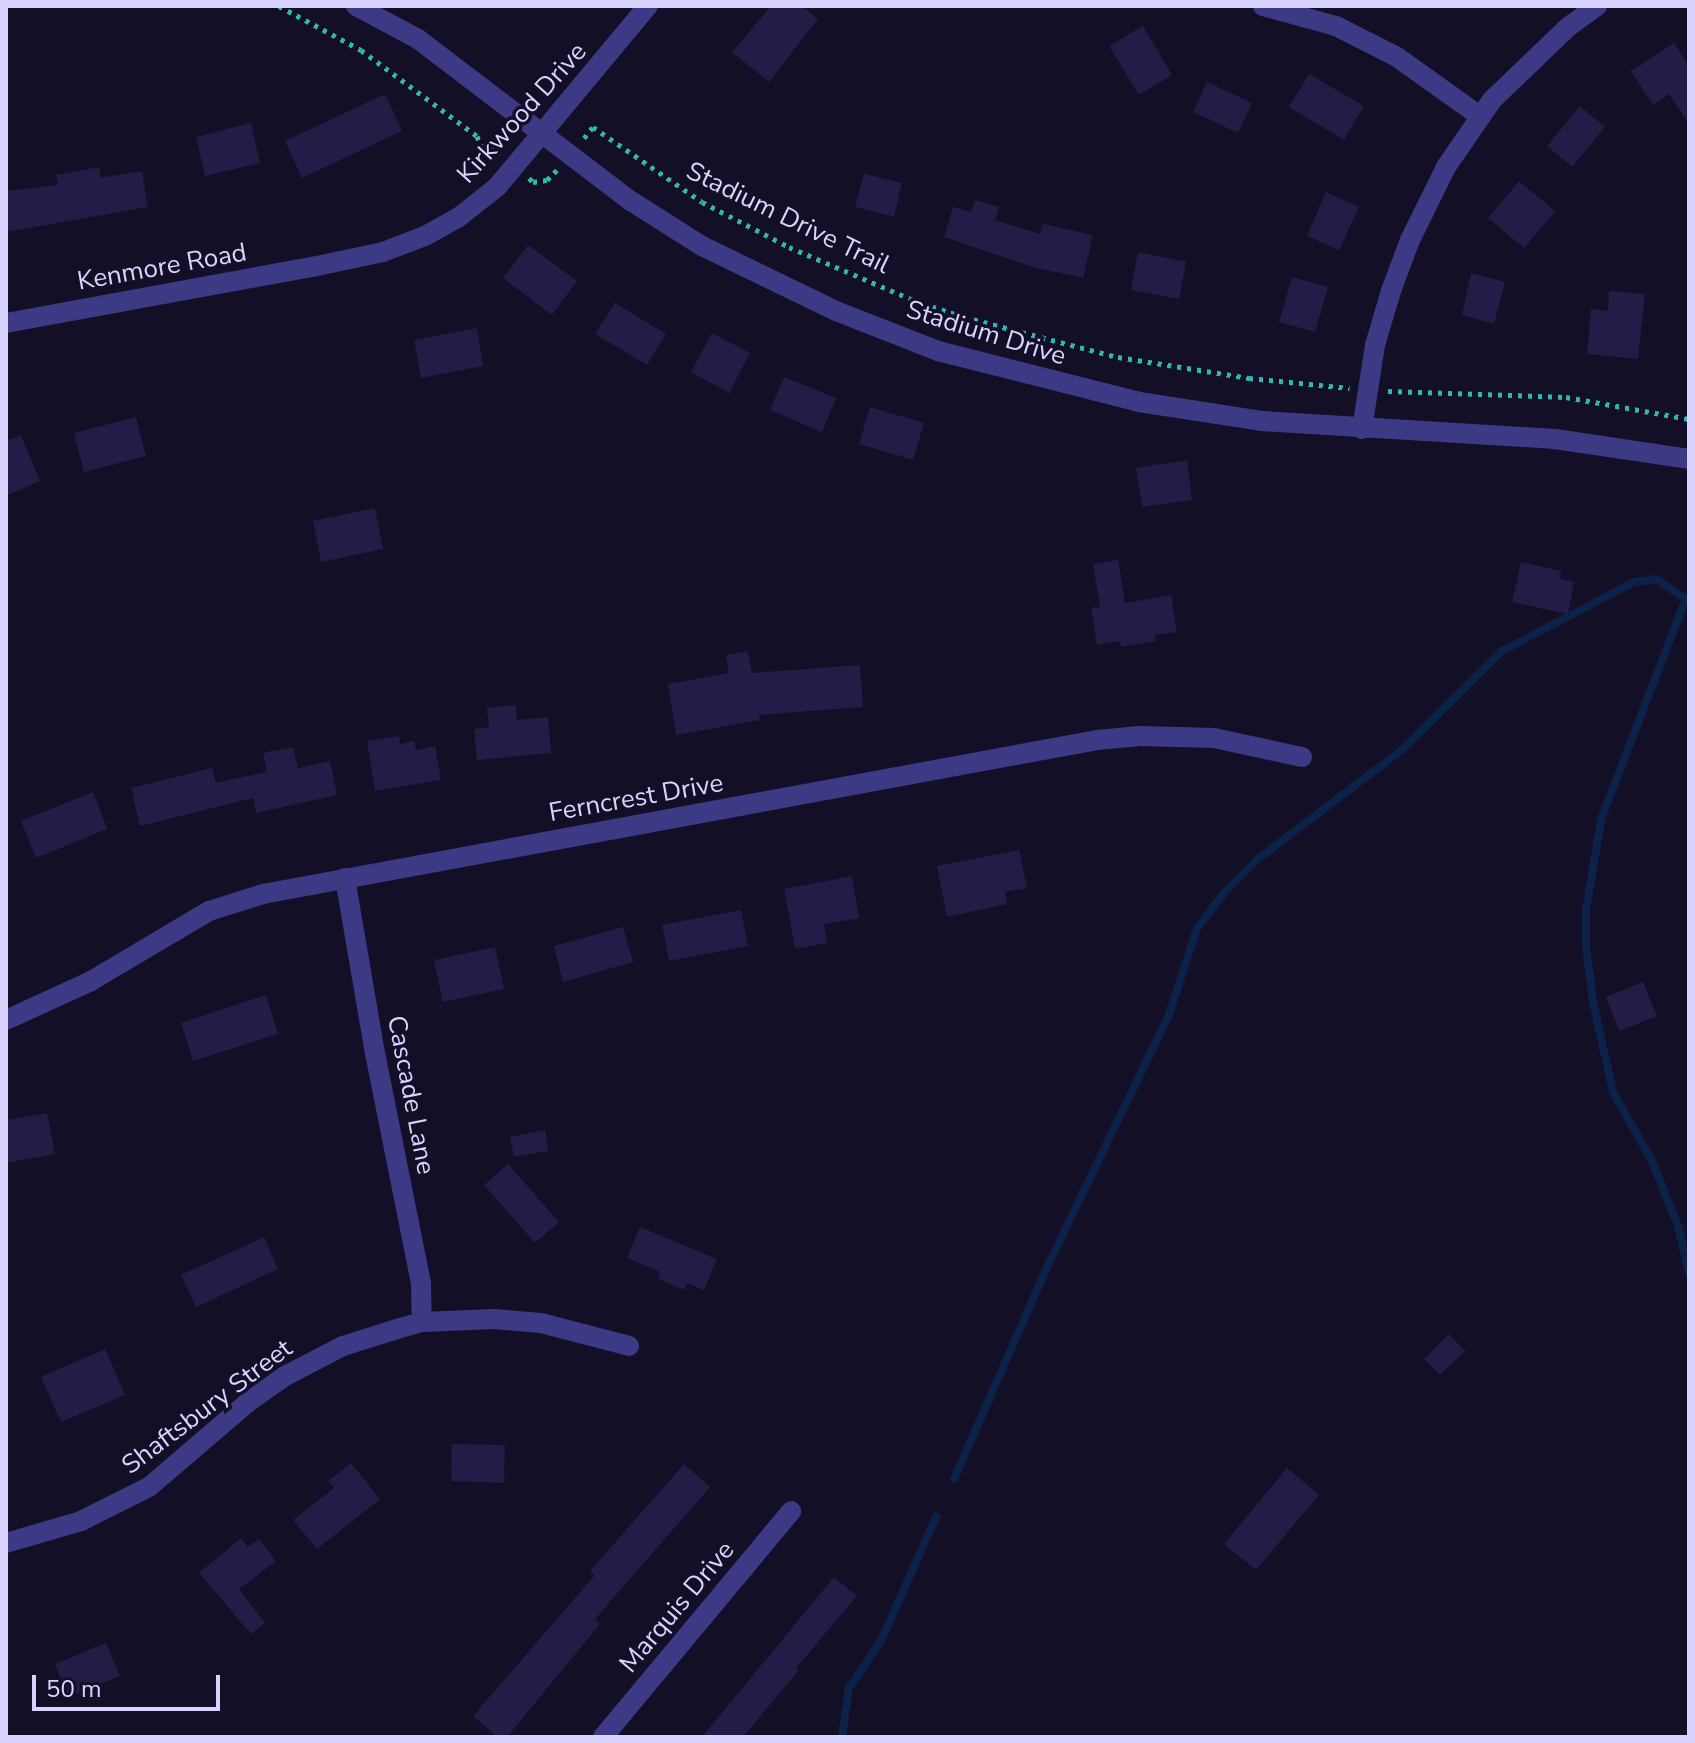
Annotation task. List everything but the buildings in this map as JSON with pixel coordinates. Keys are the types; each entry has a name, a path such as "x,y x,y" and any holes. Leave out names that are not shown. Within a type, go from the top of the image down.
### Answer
{"street":[{"name":"Stadium Drive","path":"356,6 418,39 631,201 702,246 836,311 938,351 1139,402 1262,421 1555,439 1689,459"},
{"name":"Kirkwood Drive","path":"328,263 383,252 425,236 472,207 543,135 648,6"},
{"path":"1263,6 1336,26 1360,38 1397,57 1481,117"},
{"path":"1362,429 1371,390 1375,345 1410,240 1446,167 1492,100 1546,48 1597,6"},
{"name":"Kenmore Road","path":"6,323 328,263"},
{"name":"Ferncrest Drive","path":"6,1020 91,981 209,911 263,894 1097,740 1140,736 1214,738 1302,757"},
{"name":"Cascade Lane","path":"345,878 375,1053 421,1283 422,1322"},
{"name":"Shaftsbury Street","path":"6,1543 42,1535 115,1506 170,1472 247,1403 285,1376 343,1346 422,1322 494,1319 541,1323 629,1346"},
{"name":"Marquis Drive","path":"603,1737 791,1511"}],"path":[{"name":"Stadium Drive Trail","path":"279,6 361,50 477,136 481,146 491,146 516,165 533,182 547,180 593,127 702,202 789,247 913,300 964,317 1118,357 1249,378 1371,390"},
{"path":"1371,390 1566,397 1689,419"}],"waterway":[{"path":"954,1479 1049,1263 1169,1015 1197,928 1225,892 1258,859 1404,748 1502,651 1634,582 1656,579 1689,601"},
{"path":"1689,605 1683,606 1601,820 1586,910 1586,945 1593,1002 1613,1092 1652,1161 1678,1226 1689,1272"},
{"path":"842,1737 849,1688 881,1641 936,1517"}]}
